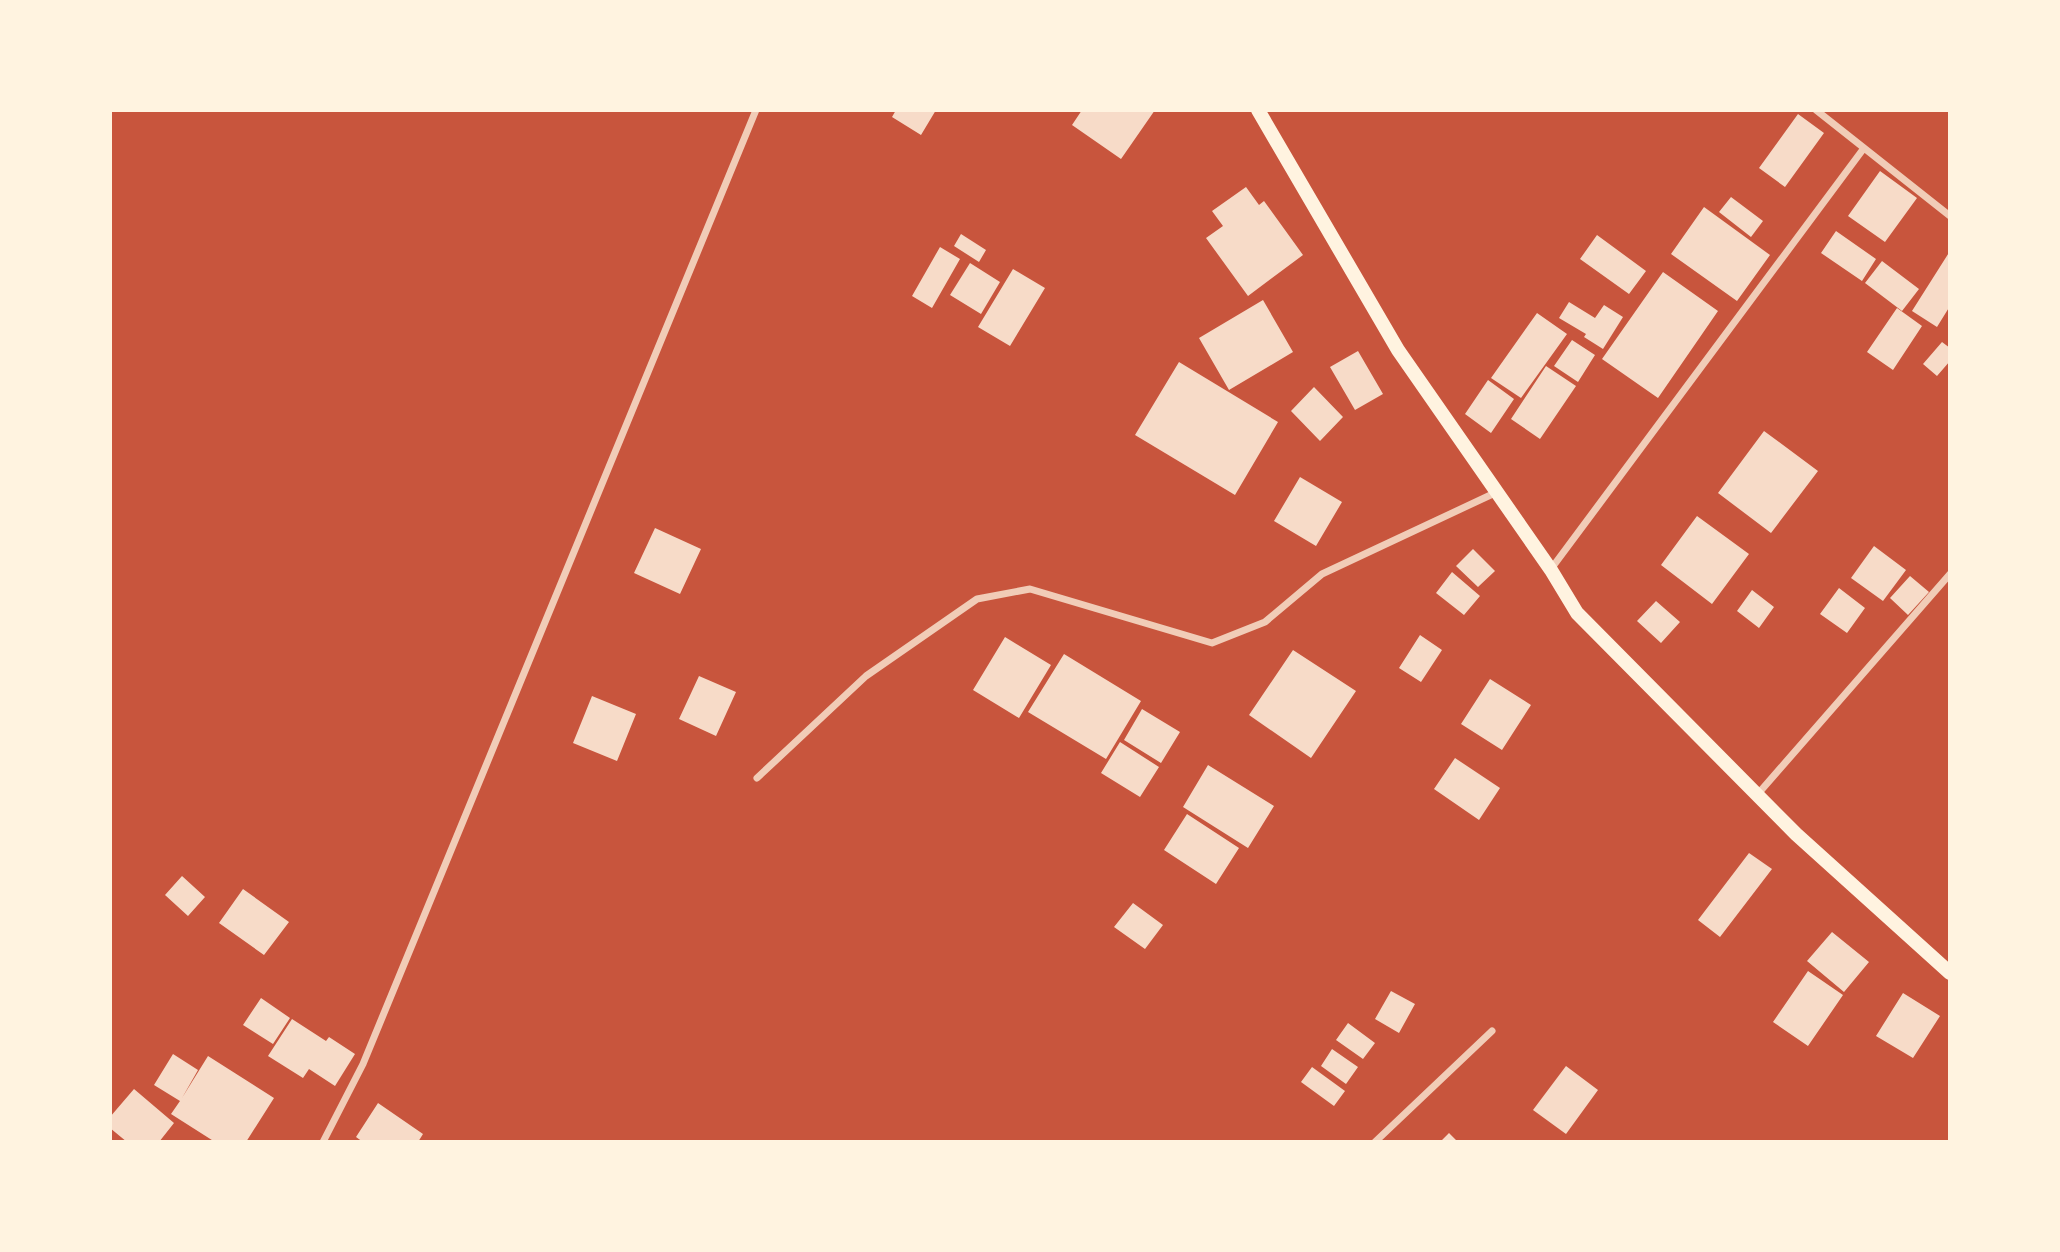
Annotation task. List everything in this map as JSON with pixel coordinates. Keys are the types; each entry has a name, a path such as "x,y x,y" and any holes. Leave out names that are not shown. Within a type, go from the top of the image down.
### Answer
{"main road":[{"path":"1258,110 1398,350 1551,570 1577,613 1796,834 1950,973"}],"street":[{"path":"323,1142 369,1051 756,110"},
{"path":"1816,110 1950,216"},
{"path":"1551,570 1864,148"},
{"path":"757,778 866,676 977,599 1030,589 1212,643 1265,622 1321,574 1497,492"},
{"path":"1757,795 1950,574"},
{"path":"1375,1142 1492,1031"}],"building":[{"path":"896,110 936,110 921,135 892,117"},
{"path":"1082,110 1155,110 1121,159 1072,125"},
{"path":"1798,114 1824,133 1785,187 1759,168"},
{"path":"1880,171 1917,198 1885,242 1848,216"},
{"path":"1246,187 1259,205 1264,201 1303,255 1248,296 1206,238 1223,226 1212,211"},
{"path":"1731,197 1763,221 1751,237 1719,212"},
{"path":"1704,207 1770,255 1737,301 1671,254"},
{"path":"1836,231 1876,259 1862,281 1821,253"},
{"path":"961,234 986,250 979,262 954,246"},
{"path":"1597,235 1646,271 1629,294 1580,259"},
{"path":"940,247 960,259 932,308 912,296"},
{"path":"1950,251 1950,306 1937,327 1912,311"},
{"path":"1882,261 1919,289 1902,311 1865,283"},
{"path":"970,263 1000,282 981,314 950,295"},
{"path":"1013,269 1045,288 1010,346 978,327"},
{"path":"1663,272 1718,311 1658,398 1602,359"},
{"path":"1263,300 1293,352 1229,390 1199,338"},
{"path":"1569,302 1595,318 1604,305 1623,317 1603,349 1584,337 1586,334 1559,318"},
{"path":"1897,308 1922,326 1893,370 1867,352"},
{"path":"1537,313 1567,334 1521,398 1491,378"},
{"path":"1572,340 1595,355 1578,382 1554,366"},
{"path":"1942,342 1950,348 1950,361 1937,376 1923,364"},
{"path":"1358,351 1383,394 1355,410 1330,367"},
{"path":"1179,362 1278,422 1235,495 1135,435"},
{"path":"1546,366 1576,386 1540,439 1511,419"},
{"path":"1488,380 1514,399 1491,433 1465,414"},
{"path":"1314,387 1343,417 1320,441 1291,411"},
{"path":"1764,431 1818,471 1771,533 1718,493"},
{"path":"1300,477 1342,502 1316,546 1274,521"},
{"path":"1697,516 1749,554 1712,604 1661,565"},
{"path":"655,528 701,549 680,594 634,573"},
{"path":"1874,546 1906,570 1883,601 1851,578"},
{"path":"1473,549 1495,571 1478,587 1456,566"},
{"path":"1452,572 1480,596 1464,615 1436,593"},
{"path":"1910,576 1929,592 1908,615 1890,598"},
{"path":"1839,588 1865,608 1847,633 1820,614"},
{"path":"1752,590 1774,607 1759,628 1737,611"},
{"path":"1656,601 1680,622 1661,643 1637,621"},
{"path":"1420,635 1442,650 1421,682 1399,668"},
{"path":"1005,637 1051,665 1019,718 973,690"},
{"path":"1293,650 1356,691 1311,758 1249,715"},
{"path":"1064,654 1141,701 1106,759 1028,712"},
{"path":"699,676 736,692 716,736 679,719"},
{"path":"1490,679 1531,705 1502,750 1461,724"},
{"path":"592,696 636,714 617,761 573,743"},
{"path":"1142,709 1180,732 1161,763 1124,740"},
{"path":"1120,742 1159,767 1140,797 1101,773"},
{"path":"1455,758 1500,788 1479,820 1434,789"},
{"path":"1208,765 1274,806 1248,848 1183,807"},
{"path":"1187,814 1239,848 1216,884 1164,850"},
{"path":"1749,853 1772,869 1720,937 1698,920"},
{"path":"182,876 205,897 188,916 165,895"},
{"path":"243,889 289,922 264,955 219,923"},
{"path":"1133,903 1163,925 1145,949 1114,927"},
{"path":"1832,932 1869,962 1844,992 1807,961"},
{"path":"1808,971 1843,995 1808,1046 1773,1022"},
{"path":"1391,991 1415,1004 1399,1033 1375,1019"},
{"path":"1903,993 1940,1016 1913,1058 1876,1036"},
{"path":"261,998 290,1018 273,1044 243,1025"},
{"path":"292,1019 326,1041 329,1037 355,1054 335,1086 309,1069 303,1078 268,1056"},
{"path":"1348,1023 1375,1043 1363,1059 1336,1040"},
{"path":"1332,1049 1358,1067 1346,1084 1321,1066"},
{"path":"173,1054 198,1070 182,1098 208,1056 274,1098 246,1142 215,1142 171,1114 180,1101 154,1085"},
{"path":"1566,1066 1598,1090 1566,1134 1533,1110"},
{"path":"1312,1067 1345,1091 1334,1106 1301,1082"},
{"path":"134,1089 174,1123 159,1142 127,1142 110,1128 110,1117"},
{"path":"378,1103 423,1134 418,1142 363,1142 356,1137"},
{"path":"1449,1133 1458,1142 1440,1142"}]}
